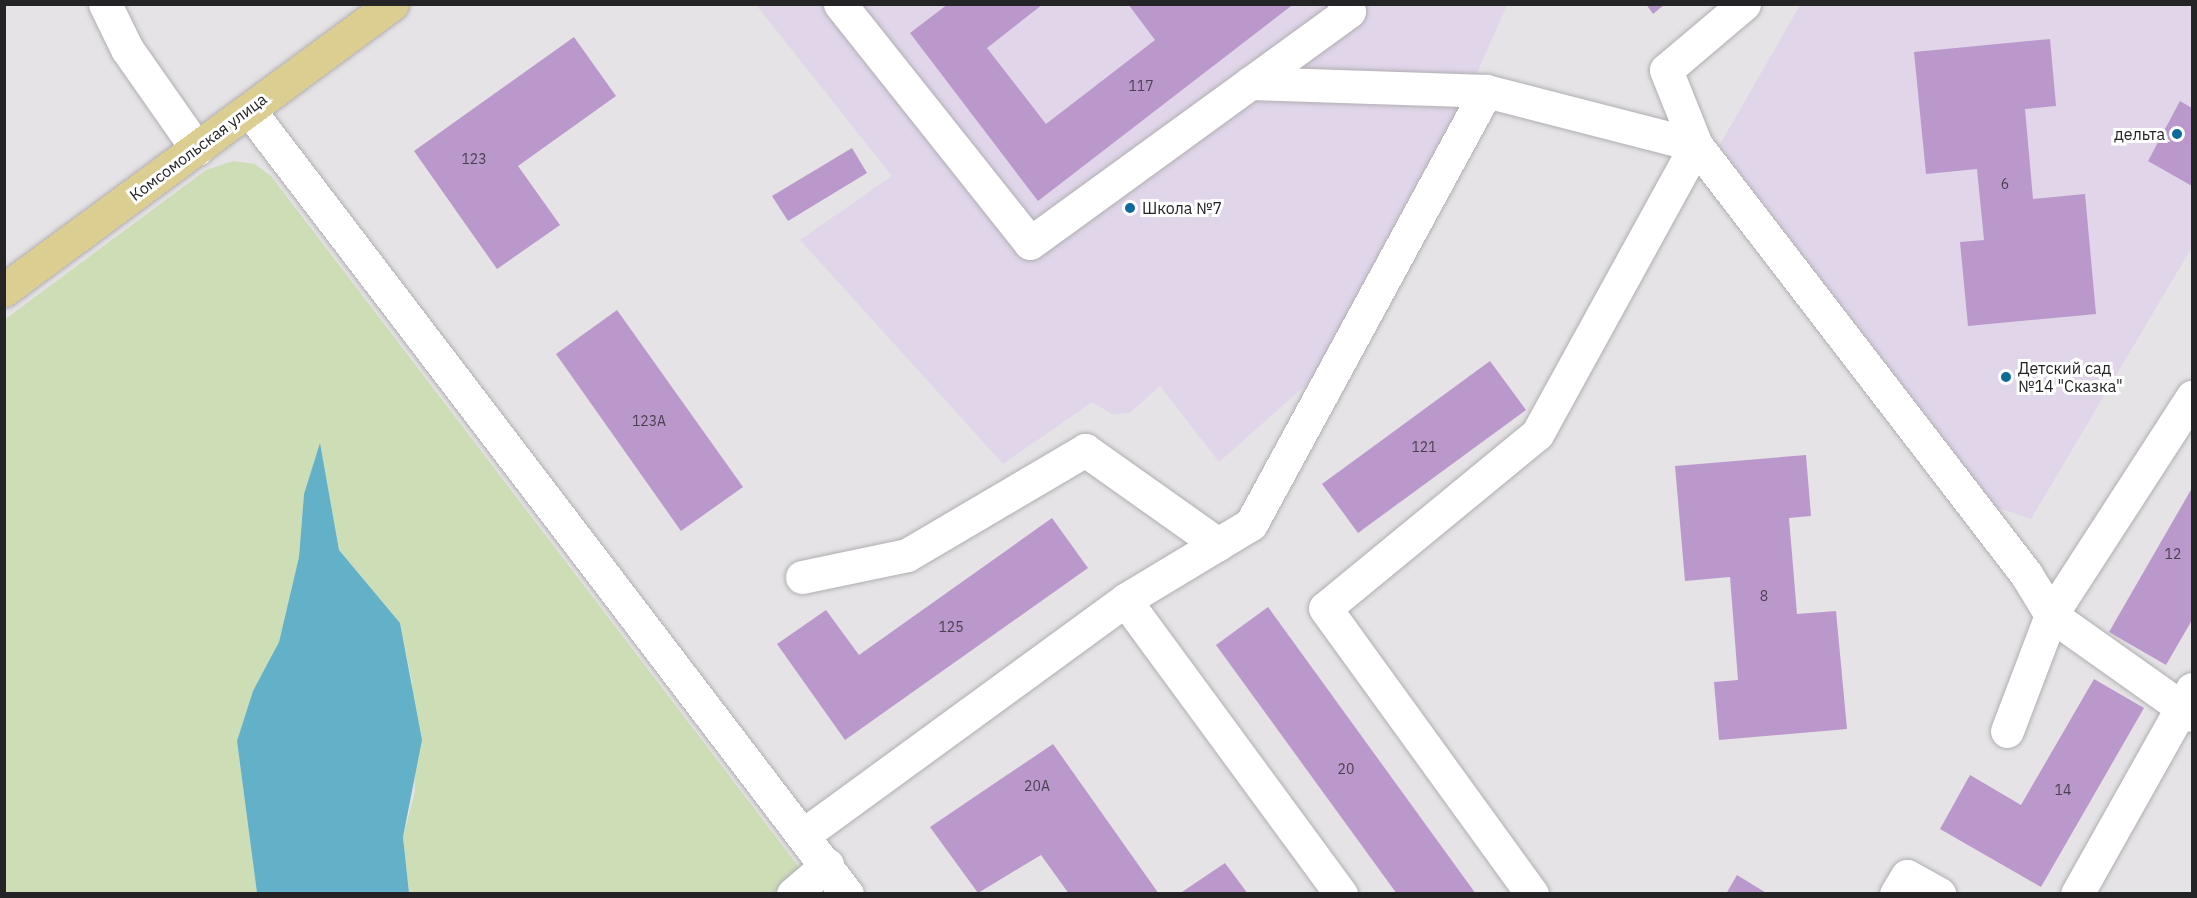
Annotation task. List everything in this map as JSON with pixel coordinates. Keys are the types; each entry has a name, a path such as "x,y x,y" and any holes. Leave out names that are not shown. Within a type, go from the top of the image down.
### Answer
{"main road":[{"name":"Комсомольская улица","path":"4,290 392,4"}],"street":[{"path":"96,4 197,149"},
{"path":"105,4 127,49"},
{"path":"840,4 1030,243 1349,11 1344,4"},
{"path":"1744,4 1666,70 1696,145 2026,574 2051,615 2188,704 2077,894"},
{"path":"1250,83 1486,91 1696,145"},
{"path":"803,835 1125,600 1251,524 1486,91"},
{"path":"249,110 848,894"},
{"path":"1532,894 1325,608 1537,434 1696,145"},
{"path":"2007,730 2051,615 2193,397"},
{"path":"802,577 907,555 1085,450 1218,544"},
{"path":"1125,600 1341,894"},
{"path":"793,894 827,865"},
{"path":"1896,894 1907,876 1940,894"}],"shaded area":[{"name":"Детский сад №14 \"Сказка\"","path":"2187,4 2192,8 2192,247 2031,519 1996,507 1719,146 1800,5"},
{"name":"Школа №7","path":"756,5 1507,5 1442,152 1344,351 1219,462 1160,386 1130,413 1112,414 1092,402 1003,464 800,240 892,176"}],"green space":[{"path":"233,161 255,164 271,176 802,871 773,893 409,893 403,837 415,791 412,683 400,623 339,550 320,445 304,494 299,557 279,642 253,691 237,741 257,893 5,893 4,320 206,170"}],"water":[{"path":"320,443 339,550 400,623 422,740 403,837 409,893 257,893 237,741 253,691 279,642 299,557 304,494"}],"building":[{"path":"948,4 1043,4 987,48 1046,124 1155,40 1128,4 1291,6 1038,201 910,33"},
{"path":"1646,4 1665,4 1653,14"},
{"path":"574,37 616,96 518,166 560,225 497,269 414,151"},
{"path":"2050,39 2056,106 2025,109 2033,199 2085,194 2096,314 1968,326 1960,242 1984,240 1977,169 1926,174 1914,52"},
{"name":"дельта","path":"2180,101 2192,108 2192,186 2148,161"},
{"path":"852,148 867,173 788,221 772,196"},
{"path":"617,310 743,487 681,531 556,354"},
{"path":"1490,361 1526,410 1358,533 1322,484"},
{"path":"1806,455 1811,516 1789,518 1797,614 1836,611 1847,729 1719,740 1714,682 1738,680 1730,577 1685,581 1675,466"},
{"path":"2192,488 2192,620 2166,665 2109,632"},
{"path":"1052,518 1088,568 845,740 777,644 826,610 859,655"},
{"path":"1268,607 1476,894 1397,894 1216,645"},
{"path":"2094,679 2144,708 2041,887 1940,829 1970,775 2021,805"},
{"path":"1053,744 1159,894 1069,894 1041,855 978,893 930,827"},
{"path":"1225,863 1248,894 1179,894"},
{"path":"1737,875 1768,894 1726,894"}],"place":[{"name":"дельта","path":"2177,134"},
{"name":"Школа №7","path":"1130,208"},
{"name":"Детский сад №14 \"Сказка\"","path":"2006,377"}]}
